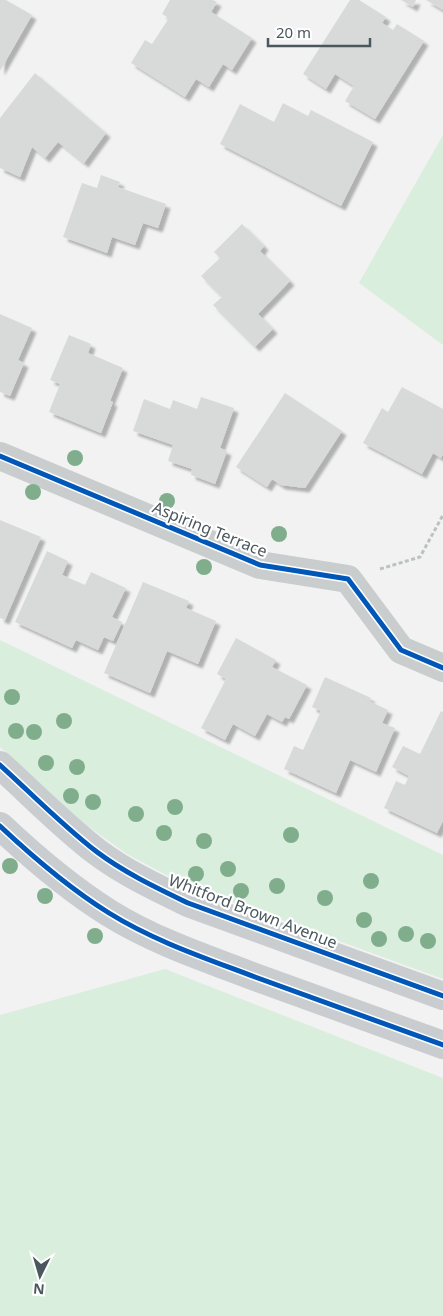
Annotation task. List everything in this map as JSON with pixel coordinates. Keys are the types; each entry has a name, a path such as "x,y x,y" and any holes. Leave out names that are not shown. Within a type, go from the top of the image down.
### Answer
{"main road":[{"name":"Whitford Brown Avenue","path":"0,765 96,852 155,888 188,903 443,996"},
{"path":"0,826 37,861 76,891 110,914 157,939 443,1045"}],"street":[{"name":"Aspiring Terrace","path":"0,456 260,565 348,578"},
{"path":"348,578 401,650 443,668"}],"path":[{"path":"348,578 420,557 443,515"}],"green space":[{"path":"443,135 443,345 359,283"},
{"path":"0,640 443,855 443,979 183,884 127,854 65,810 0,747"},
{"path":"165,969 443,1078 443,1316 0,1316 0,1015"}],"building":[{"path":"0,0 6,0 32,15 0,71"},
{"path":"170,0 213,0 217,2 211,12 252,38 232,70 223,64 209,87 196,79 185,97 131,63 145,40 152,44 169,18 162,14"},
{"path":"350,0 359,0 386,17 382,23 393,30 397,24 424,41 375,119 345,101 354,86 335,74 326,89 303,74"},
{"path":"401,0 416,0 413,7"},
{"path":"426,0 443,0 443,10"},
{"path":"35,73 106,133 84,163 58,142 45,158 32,147 20,177 0,168 0,118"},
{"path":"283,103 308,116 311,110 373,142 341,206 220,144 240,104 274,122"},
{"path":"101,175 120,182 118,187 166,204 158,228 143,223 135,245 112,237 107,253 63,237 82,183 97,188"},
{"path":"242,224 264,246 260,251 290,281 258,314 273,329 255,347 213,305 222,297 201,276 220,258 214,252"},
{"path":"0,314 32,328 18,360 24,363 10,396 0,392"},
{"path":"69,335 91,344 88,353 123,368 110,401 113,402 101,433 49,412 60,384 50,380"},
{"path":"402,387 443,409 443,454 441,458 433,453 422,474 363,443 382,408 388,412"},
{"path":"285,393 342,431 305,488 281,485 272,479 267,487 236,467"},
{"path":"201,397 234,408 220,448 227,451 215,484 191,475 192,469 168,461 173,445 133,431 144,399 170,409 173,400 197,409"},
{"path":"0,520 41,537 5,620 0,618"},
{"path":"47,551 68,561 62,575 85,585 91,572 126,588 112,617 122,622 113,641 104,637 98,650 76,640 72,648 15,622"},
{"path":"143,582 189,601 186,608 216,621 198,664 167,651 150,693 104,673"},
{"path":"236,638 276,660 272,667 307,685 289,719 285,717 282,722 267,714 255,736 233,724 225,740 201,728 226,679 217,674"},
{"path":"325,677 371,698 369,701 388,710 382,723 395,728 376,772 350,760 336,793 284,769 294,746 303,750 321,711 312,707"},
{"path":"441,711 443,712 443,821 437,833 384,808 396,781 405,785 409,776 392,767 403,746 420,754"}],"cycle path":[{"path":"0,456 260,565 348,579 401,650 443,668"},
{"path":"0,765 84,842 119,867 153,886 188,903 443,996"},
{"path":"0,826 66,883 109,913 144,932 217,963 443,1045"}]}
